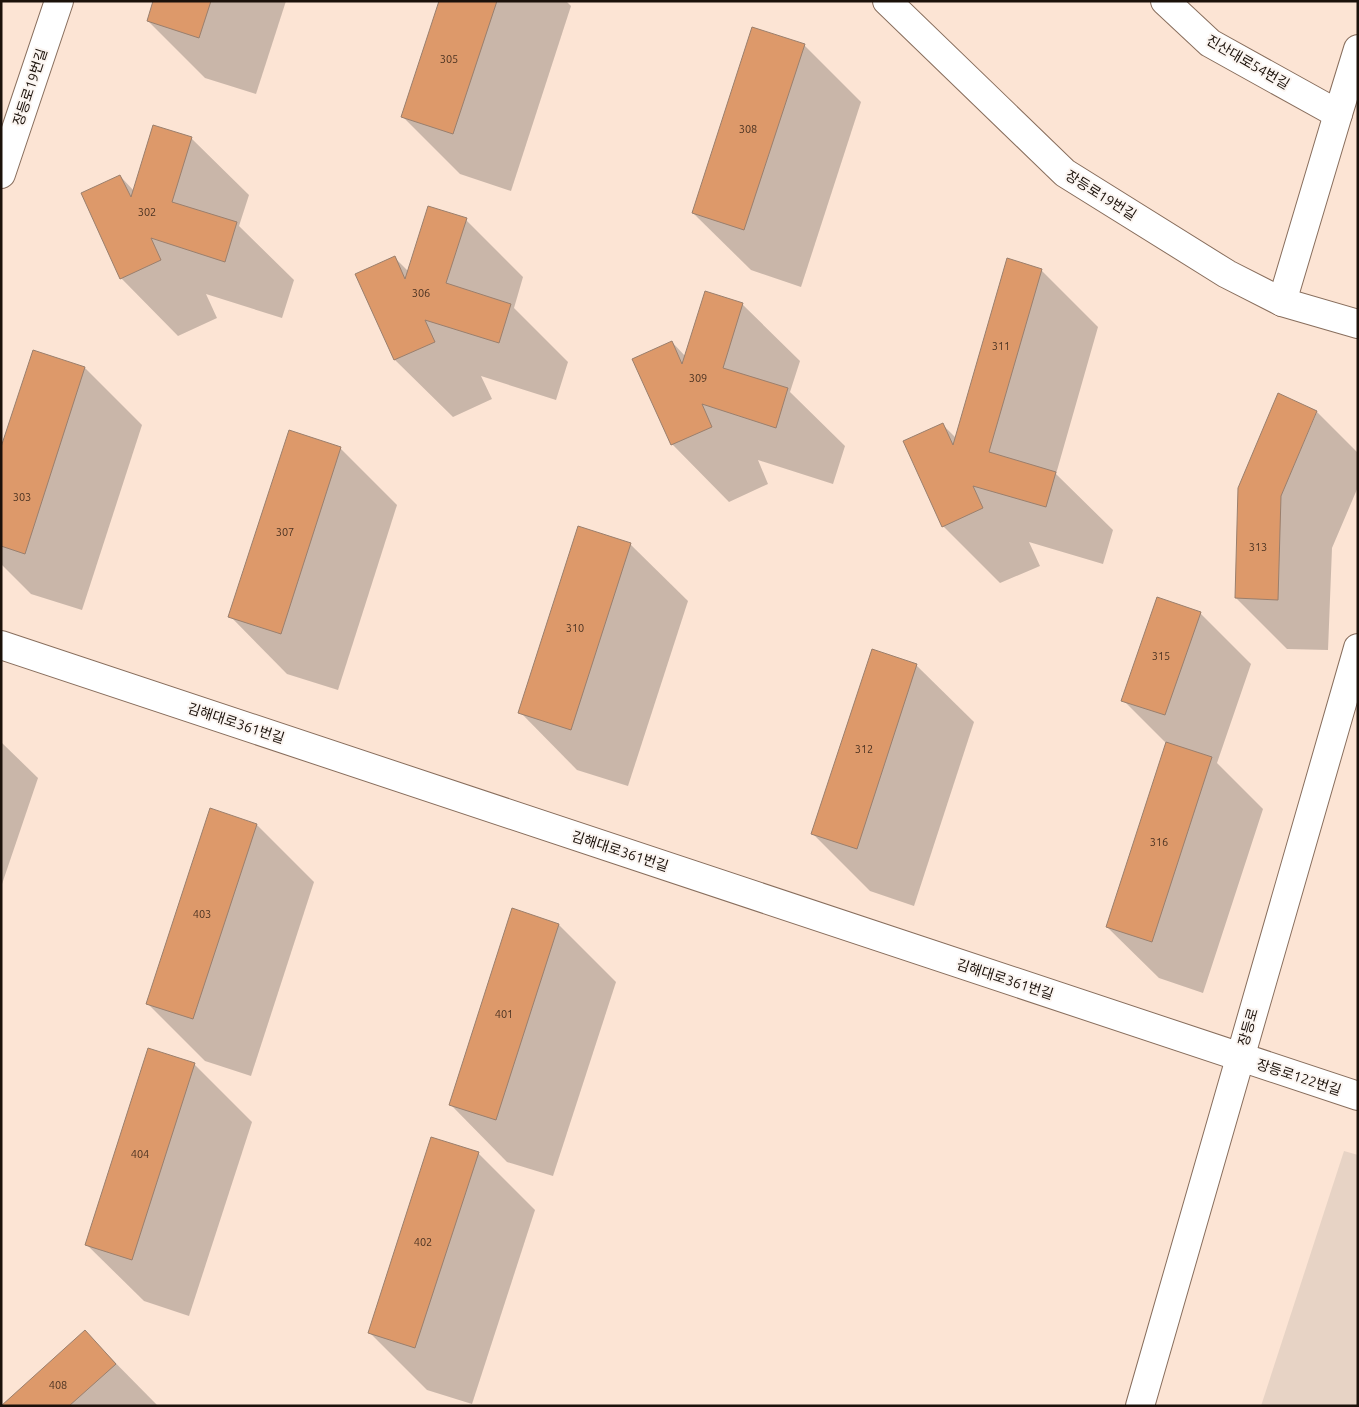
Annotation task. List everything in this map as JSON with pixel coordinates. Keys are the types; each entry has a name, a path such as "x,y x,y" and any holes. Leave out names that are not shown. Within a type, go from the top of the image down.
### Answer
{"street":[{"name":"장등로19번길","path":"1,174 59,1"},
{"name":"장등로19번길","path":"886,1 1065,173 1228,274 1282,302 1358,324"},
{"name":"진산대로54번길","path":"1165,1 1210,43 1338,114"},
{"path":"1282,302 1358,49"},
{"name":"김해대로361번길","path":"1,645 1239,1057"},
{"name":"장등로","path":"1140,1406 1358,648"},
{"name":"장등로122번길","path":"1239,1057 1358,1096"}],"shaded area":[{"path":"1344,1151 1358,1155 1358,1406 1261,1406"}],"building":[{"path":"153,1 211,1 199,38 147,21"},
{"path":"439,1 497,1 453,134 401,117"},
{"path":"752,27 805,44 744,230 692,213"},
{"path":"153,125 192,137 172,202 237,222 225,262 151,238 161,260 120,279 81,193 120,175 131,197"},
{"path":"428,206 467,218 446,283 511,304 499,343 425,320 435,342 394,360 355,274 395,256 405,279"},
{"path":"1007,258 1042,269 989,452 1056,472 1046,507 973,486 983,508 942,527 903,441 943,423 953,445"},
{"path":"705,291 743,303 723,368 788,388 776,428 702,404 712,427 671,445 632,359 672,341 682,364"},
{"path":"33,350 85,367 25,554 1,546 1,447"},
{"path":"1278,393 1317,411 1281,496 1278,600 1235,598 1238,488"},
{"path":"289,430 341,447 281,634 228,617"},
{"path":"578,526 631,543 571,730 518,713"},
{"path":"1157,597 1201,612 1165,715 1121,701"},
{"path":"872,649 917,664 857,849 811,834"},
{"path":"1166,742 1212,757 1152,942 1106,927"},
{"path":"210,808 257,824 193,1019 146,1004"},
{"path":"512,908 559,924 496,1120 449,1105"},
{"path":"148,1048 195,1063 132,1260 85,1245"},
{"path":"431,1137 479,1152 415,1348 368,1333"},
{"path":"85,1330 116,1364 69,1406 1,1406"}]}
